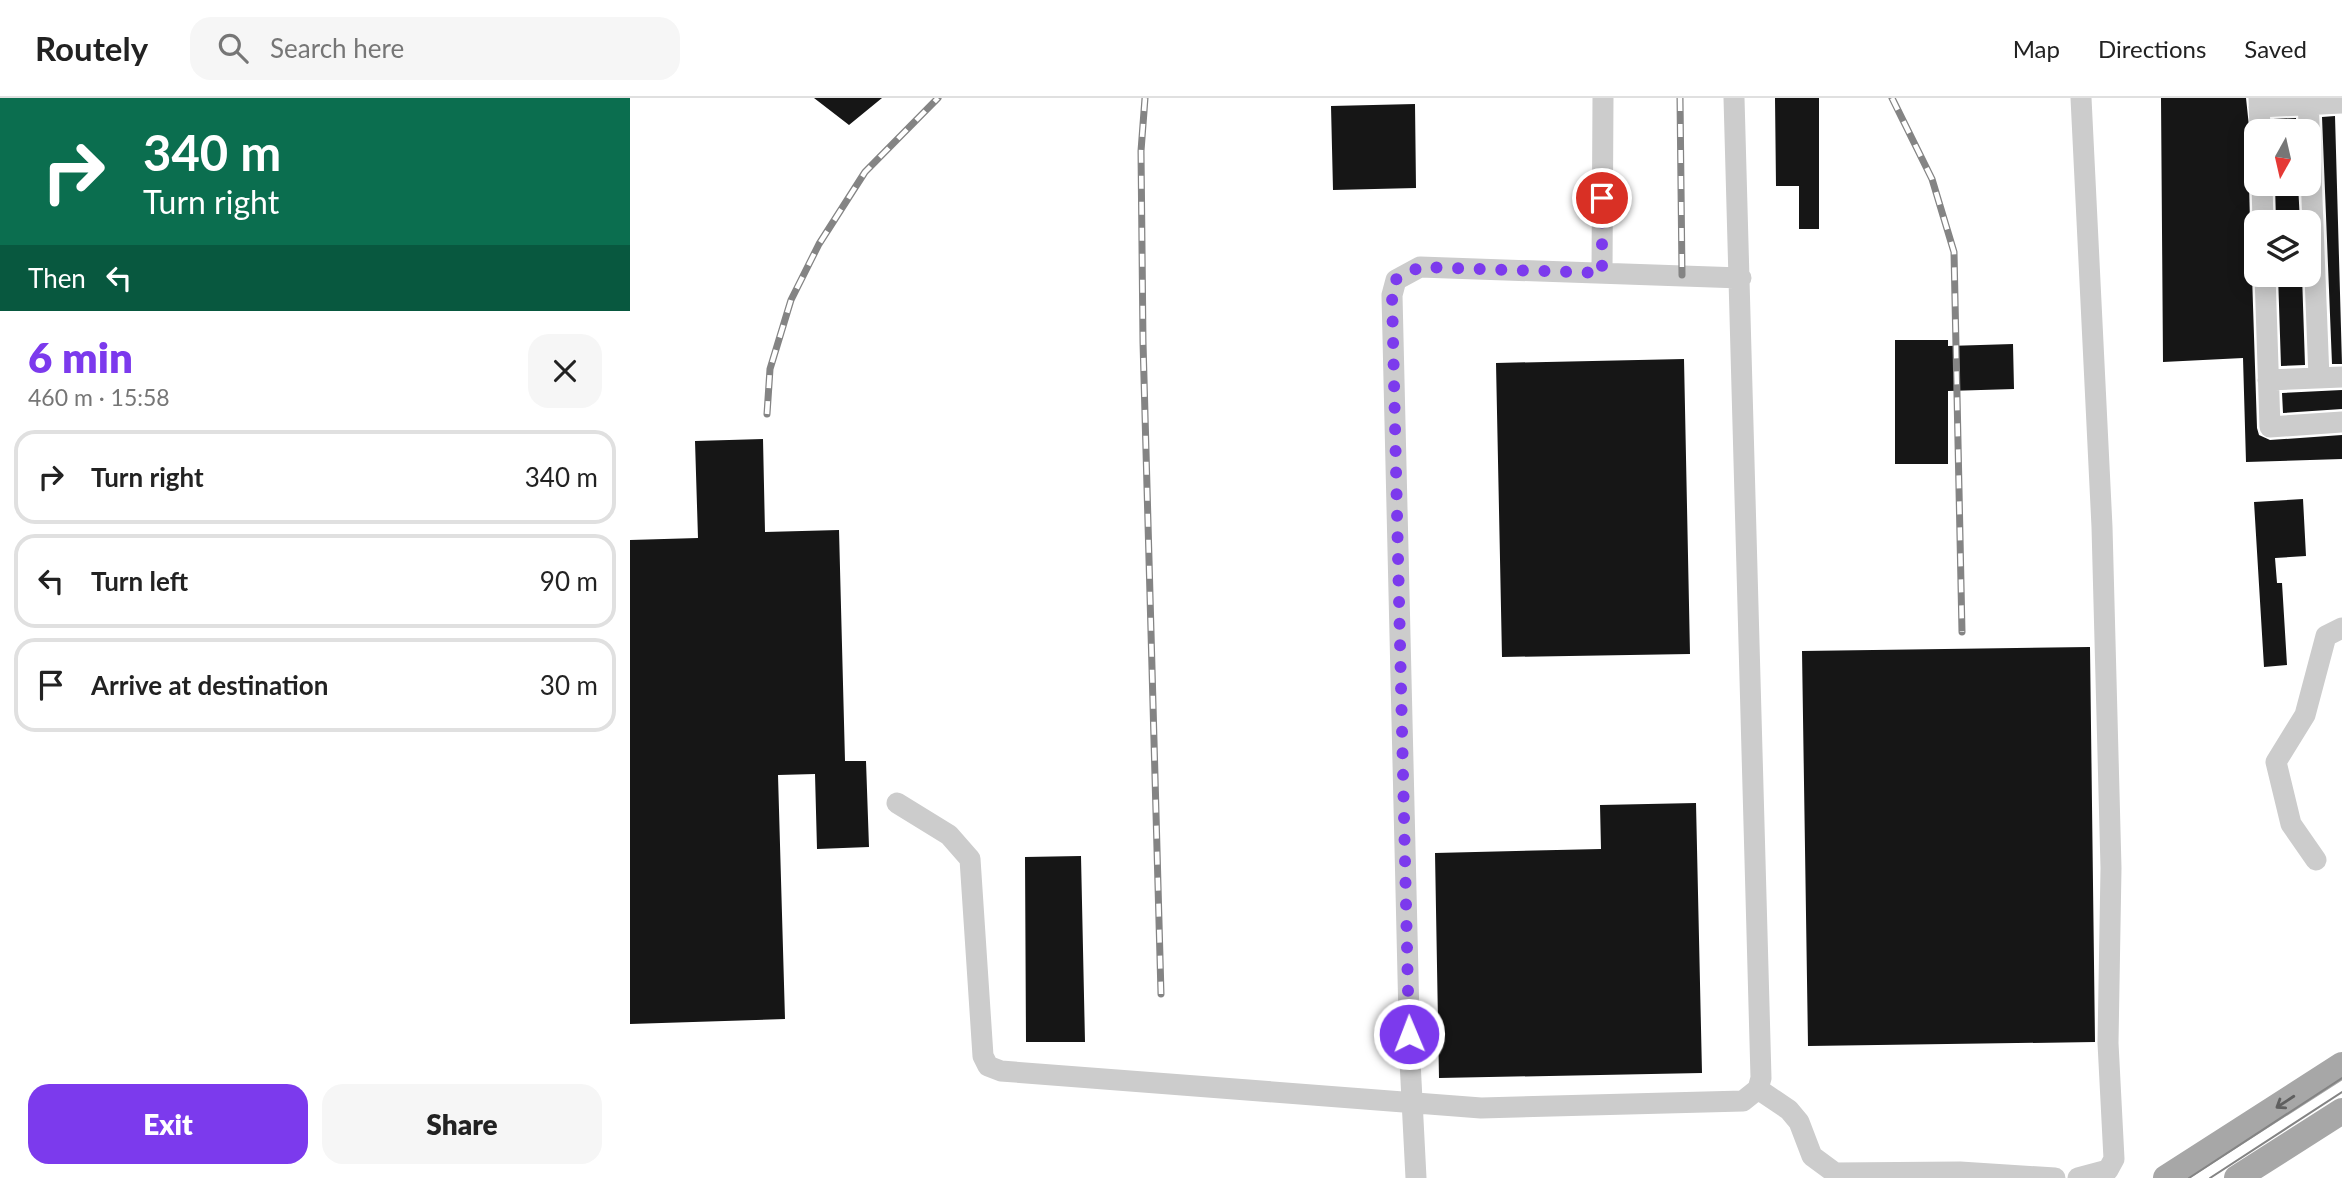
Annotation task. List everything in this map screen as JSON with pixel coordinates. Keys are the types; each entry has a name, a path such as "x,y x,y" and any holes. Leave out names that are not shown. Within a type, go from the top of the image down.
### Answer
{"main road":[{"path":"2166,1178 2342,1065"},
{"path":"2236,1178 2342,1111"}],"lane":[{"path":"1602,273 1603,98"},
{"path":"897,803 949,835 970,859 983,1056 988,1066 1001,1071 1481,1108 1743,1101 1758,1089 1760,1078 1741,278 1734,98"},
{"path":"2078,1178 2108,1170 2115,1159 2108,1043 2111,868 2103,554 2081,98"},
{"path":"2308,101 2319,378"},
{"path":"2259,103 2342,103 2342,110"},
{"path":"1416,1178 1392,295 1395,280 1420,267 1741,278"},
{"path":"2265,287 2270,426 2342,422"},
{"path":"2268,380 2342,377"},
{"path":"2316,860 2291,824 2276,761 2305,715 2326,636 2342,628"},
{"path":"1758,1089 1789,1110 1799,1122 1812,1156 1835,1172 1960,1172 2056,1178"}],"building":[{"path":"814,98 882,98 849,125"},
{"path":"1775,98 1819,98 1819,229 1799,229 1799,186 1776,186"},
{"path":"2161,98 2246,98 2248,119 2244,119 2244,196 2249,196 2250,210 2244,210 2244,287 2252,287 2257,428 2259,435 2270,440 2342,435 2342,459 2246,462 2243,358 2163,362"},
{"path":"1415,104 1416,188 1333,190 1331,106"},
{"path":"2335,116 2342,364 2332,364 2322,117"},
{"path":"2275,196 2299,196 2299,210 2276,210"},
{"path":"2278,287 2302,287 2305,365 2281,366"},
{"path":"1895,340 1948,340 1948,346 2013,344 2014,389 1948,391 1948,464 1895,464"},
{"path":"1684,359 1690,654 1502,657 1496,363"},
{"path":"2342,390 2342,409 2283,413 2282,393"},
{"path":"763,439 765,532 839,530 845,761 866,761 869,847 817,849 815,774 778,775 785,1019 630,1024 630,540 698,538 695,441"},
{"path":"2303,499 2306,556 2275,558 2277,583 2282,583 2287,665 2264,667 2254,502"},
{"path":"2090,647 2095,1042 1808,1046 1802,651"},
{"path":"1696,803 1702,1073 1439,1078 1435,853 1601,849 1600,805"},
{"path":"1081,856 1085,1042 1026,1042 1025,857"}],"tram line":[{"path":"2189,1178 2342,1078"},
{"path":"2210,1178 2342,1092"}],"railway":[{"path":"767,414 770,369 791,300 819,244 865,172 938,98"},
{"path":"1145,98 1141,151 1143,342 1161,994"},
{"path":"1680,98 1682,275"},
{"path":"1892,98 1932,179 1954,252 1962,632"}],"route":[{"path":"1409,1034 1392,295 1395,280 1420,267 1602,273 1602,198"}]}
